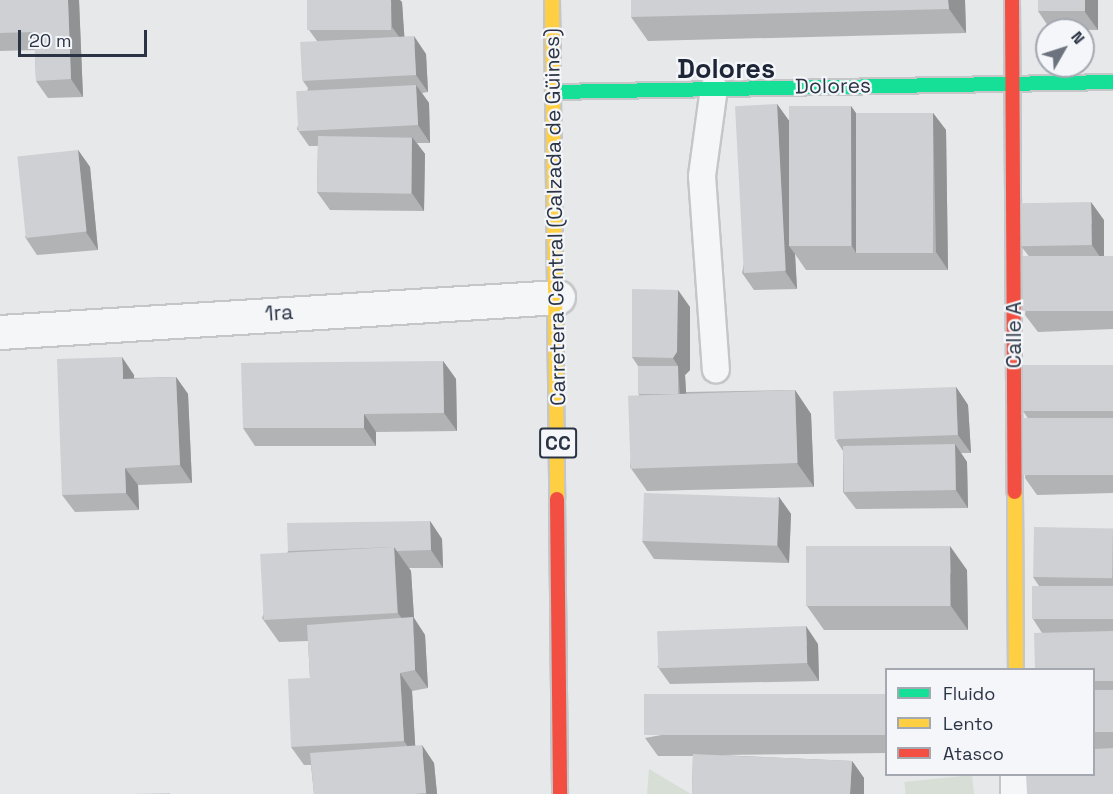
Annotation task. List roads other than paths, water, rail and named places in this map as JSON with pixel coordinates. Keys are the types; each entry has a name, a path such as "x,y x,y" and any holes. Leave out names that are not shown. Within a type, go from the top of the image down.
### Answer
{"street":[{"path":"544,0 552,7"},
{"name":"Calle A","path":"1012,0 1016,668"},
{"name":"Carretera Central (Calzada de Güines)","path":"552,7 558,297 560,794"},
{"name":"Dolores","path":"553,92 1113,82"},
{"name":"1ra","path":"0,332 558,297"},
{"path":"1017,776 1017,794"}],"lane":[{"path":"714,88 702,176 716,369"}],"district":[{"name":"Dolores","path":"726,69"}]}
